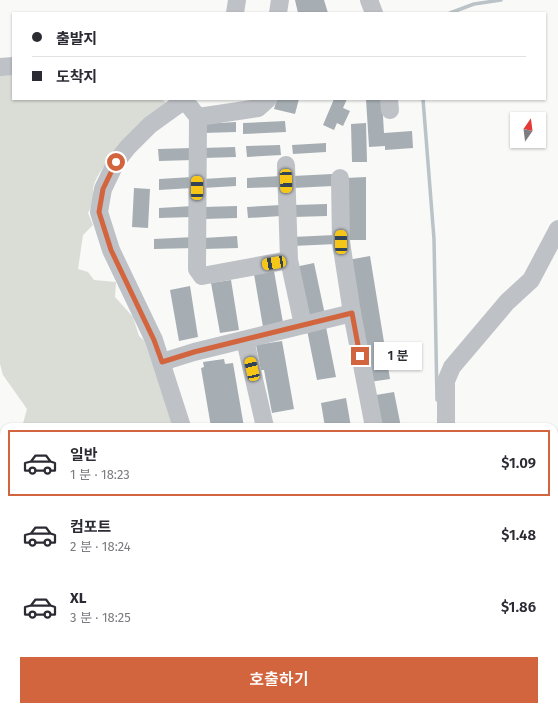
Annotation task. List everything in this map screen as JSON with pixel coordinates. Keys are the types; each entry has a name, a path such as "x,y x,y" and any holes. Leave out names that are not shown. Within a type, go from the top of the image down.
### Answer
{"street":[{"path":"235,12 237,0"},
{"path":"278,12 280,0"},
{"path":"369,0 374,12"},
{"path":"0,67 12,66"},
{"path":"181,423 154,340 111,250 99,212 103,189 116,162 128,147 150,125 185,100"},
{"path":"187,100 198,117 197,269 202,276 289,260"},
{"path":"198,117 258,108 267,100"},
{"path":"286,165 289,260 303,325"},
{"path":"340,178 341,242 352,313 373,423"},
{"path":"446,423 446,381 452,367 507,302 531,280 558,229"},
{"path":"162,362 194,352 352,313"},
{"path":"245,340 264,423"}],"shaded area":[{"path":"12,73 12,100 163,100 168,105 133,135 107,162 98,176 93,188 95,199 88,213 93,225 83,235 78,269 88,272 94,280 116,282 115,297 133,317 139,336 149,345 174,423 23,423 27,409 3,375 0,364 0,74"}],"building":[{"path":"295,0 324,0 328,12 298,12"},
{"path":"277,100 299,100 295,114 274,109"},
{"path":"334,100 347,100 343,108 350,111 343,126 337,123 334,130 323,125"},
{"path":"366,100 382,100 384,133 412,131 413,148 385,150 385,146 369,147"},
{"path":"285,121 286,132 243,134 243,123"},
{"path":"236,122 236,132 203,133 202,124"},
{"path":"366,123 367,162 352,162 351,124"},
{"path":"326,143 326,152 293,154 292,145"},
{"path":"280,145 281,155 247,157 246,146"},
{"path":"235,147 236,157 203,158 202,148"},
{"path":"192,148 193,160 159,161 158,149"},
{"path":"332,174 333,186 293,188 293,176"},
{"path":"281,176 282,187 247,188 247,178"},
{"path":"192,177 192,188 159,190 159,179"},
{"path":"236,177 236,186 203,188 203,179"},
{"path":"366,177 366,240 346,240 346,178"},
{"path":"134,188 150,189 148,228 132,227"},
{"path":"327,204 327,216 294,217 293,205"},
{"path":"281,205 281,216 248,218 247,207"},
{"path":"193,206 193,217 159,218 159,208"},
{"path":"237,206 237,218 204,219 203,207"},
{"path":"335,235 336,244 293,246 292,237"},
{"path":"237,236 238,248 204,249 203,238"},
{"path":"194,237 194,248 154,249 154,239"},
{"path":"370,256 390,379 369,382 348,260"},
{"path":"314,263 325,315 306,319 295,267"},
{"path":"274,271 283,323 263,327 254,274"},
{"path":"231,280 239,330 220,333 211,283"},
{"path":"190,286 198,337 179,341 170,290"},
{"path":"326,327 336,377 317,380 307,330"},
{"path":"282,341 294,409 272,413 264,370 261,370 256,345"},
{"path":"224,359 225,364 233,363 243,423 210,423 201,368 204,367 203,362"},
{"path":"394,392 400,423 381,423 376,395"},
{"path":"346,398 350,423 324,423 321,403"}],"waterway":[{"path":"453,12 474,4 501,0"},
{"path":"423,100 434,239 437,400"}],"route":[{"path":"116,162 103,189 99,212 111,250 154,340 162,362 194,352 352,313 360,356"}]}
